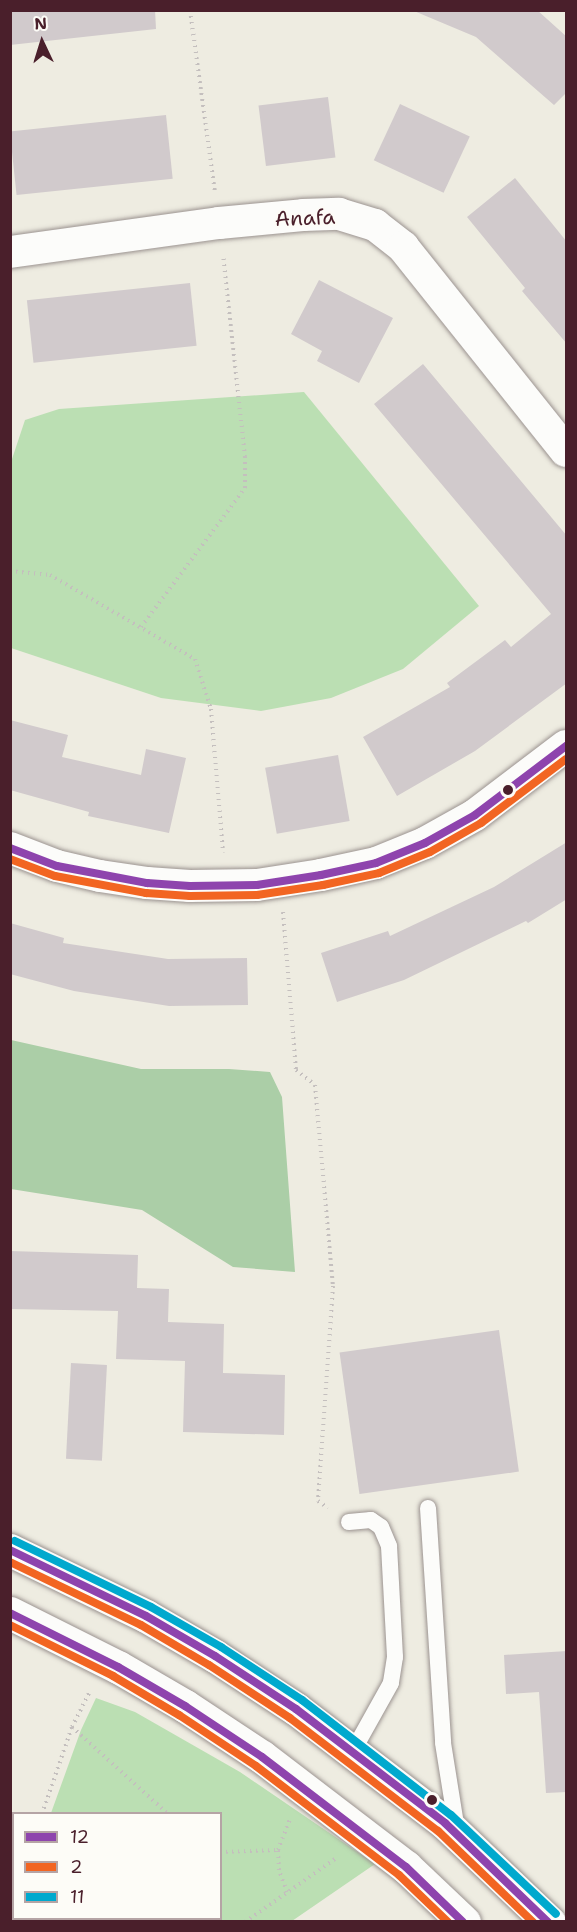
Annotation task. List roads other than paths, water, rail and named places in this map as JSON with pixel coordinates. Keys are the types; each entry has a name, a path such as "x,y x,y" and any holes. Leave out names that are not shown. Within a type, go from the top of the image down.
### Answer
{"street":[{"name":"Anafa","path":"10,252 219,223 339,214 375,225 403,247 567,451"},
{"path":"10,848 57,866 100,876 190,886 225,886 280,881 376,863 426,843 475,815 567,746"},
{"path":"10,1550 146,1616 215,1656 353,1751 458,1836 549,1922"},
{"path":"10,1613 105,1660 185,1706 308,1790 368,1836 406,1867 464,1922"}],"lane":[{"path":"428,1508 443,1743 458,1836"},
{"path":"349,1522 371,1520 381,1527 389,1546 395,1657 391,1683 353,1751"}]}
